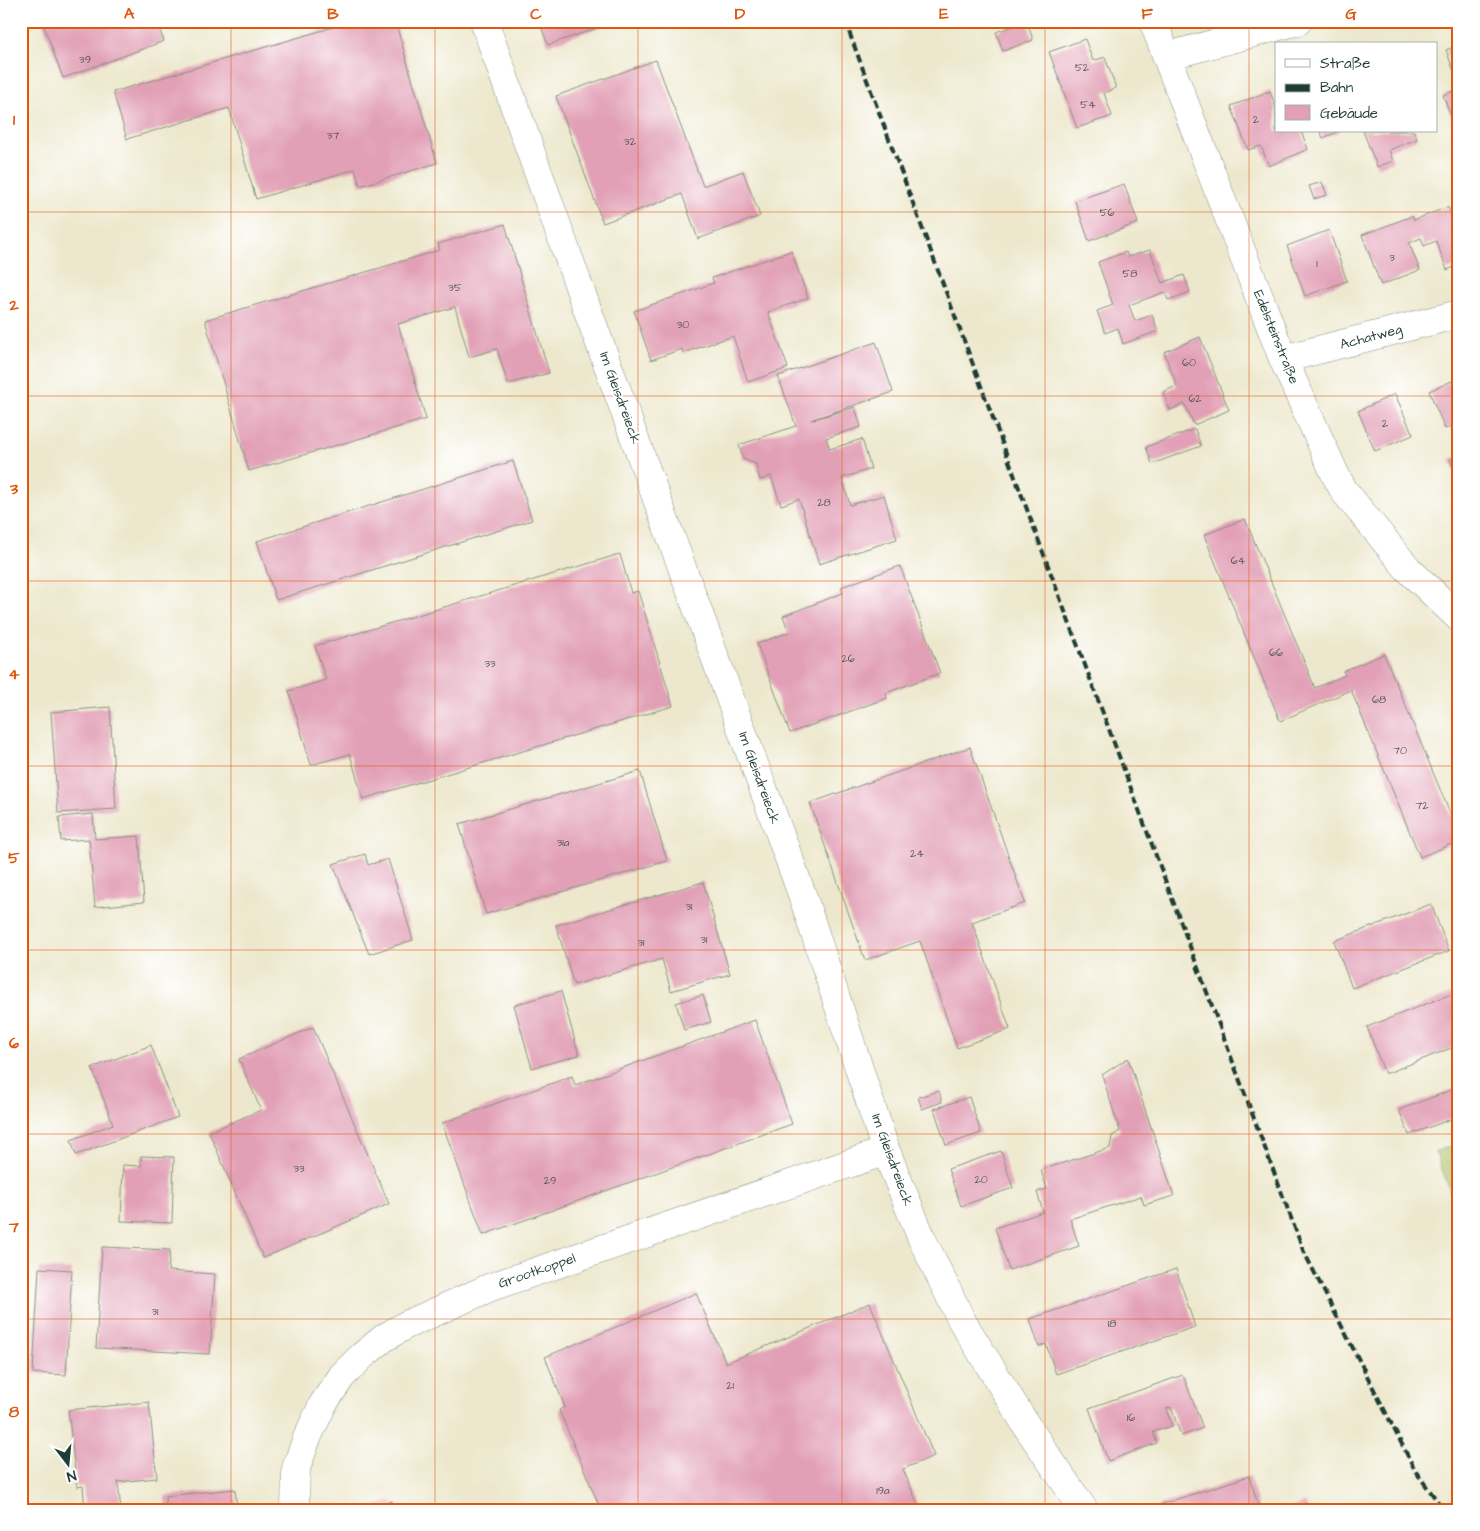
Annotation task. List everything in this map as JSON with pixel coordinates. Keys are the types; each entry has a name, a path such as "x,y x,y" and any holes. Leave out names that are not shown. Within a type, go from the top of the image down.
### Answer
{"street":[{"name":"Im Gleisdreieck","path":"484,21 582,295 803,897 886,1151 922,1239 962,1321 1028,1428 1084,1510"},
{"name":"Edelsteinstraße","path":"1153,21 1284,359 1335,474 1344,491 1408,569 1459,618"},
{"path":"1168,56 1298,21"},
{"name":"Achatweg","path":"1284,359 1459,314"},
{"name":"Grootkoppel","path":"295,1510 296,1468 306,1438 323,1404 342,1376 384,1338 414,1321 491,1287 886,1151"}],"green space":[{"path":"1459,1143 1459,1214 1435,1152"}],"building":[{"path":"42,21 156,21 164,41 63,78"},
{"path":"354,21 395,21 437,163 360,186 355,169 256,199 229,108 127,139 113,92"},
{"path":"539,21 615,21 615,22 548,45"},
{"path":"1027,21 1033,40 1003,51 996,32"},
{"path":"1085,39 1093,61 1105,57 1116,88 1104,93 1112,116 1077,128 1049,52"},
{"path":"1459,45 1459,85 1446,50"},
{"path":"656,60 703,186 743,171 760,216 698,239 682,194 603,223 556,96"},
{"path":"1459,89 1459,124 1454,125 1443,95"},
{"path":"1270,91 1275,105 1275,132 1301,132 1308,149 1269,166 1261,146 1248,150 1231,106"},
{"path":"1320,132 1338,132 1323,138"},
{"path":"1363,132 1414,132 1417,139 1389,150 1393,161 1377,167"},
{"path":"1322,182 1327,195 1314,199 1309,186"},
{"path":"1124,184 1138,223 1089,241 1075,201"},
{"path":"1448,207 1453,221 1459,219 1459,265 1447,270 1436,241 1424,246 1421,238 1409,243 1420,270 1381,285 1362,235 1412,216 1414,220"},
{"path":"505,224 549,373 508,384 497,349 469,357 455,307 398,324 426,419 249,471 205,320 440,250 438,244"},
{"path":"1329,230 1347,281 1305,296 1287,246"},
{"path":"1150,250 1162,283 1184,275 1190,292 1168,300 1165,292 1129,305 1135,321 1152,315 1158,331 1123,344 1118,328 1105,333 1097,311 1113,305 1098,262 1126,252 1128,257"},
{"path":"791,251 808,298 768,312 788,368 748,382 733,336 683,353 682,349 651,360 634,311 714,283 712,278"},
{"path":"1200,337 1229,410 1194,425 1185,404 1170,410 1163,392 1177,386 1164,352"},
{"path":"876,342 893,392 811,420 855,407 861,427 826,438 830,449 862,439 871,469 842,478 850,505 884,495 897,539 819,564 799,499 781,505 771,476 760,480 756,464 743,459 739,445 796,426 778,376"},
{"path":"1459,378 1459,423 1445,429 1429,391"},
{"path":"1395,394 1413,435 1375,451 1358,411"},
{"path":"1195,429 1201,446 1152,464 1146,447"},
{"path":"1459,456 1459,471 1455,473 1450,459"},
{"path":"513,461 532,520 276,600 257,541"},
{"path":"1245,519 1315,688 1345,675 1343,671 1384,654 1459,835 1459,841 1420,857 1351,690 1280,721 1204,535"},
{"path":"620,554 631,593 638,591 673,706 363,799 350,754 311,765 289,691 326,680 315,646"},
{"path":"900,566 940,673 886,693 887,698 790,733 757,644 789,632 783,616 843,593 841,587"},
{"path":"110,707 116,809 58,813 51,712"},
{"path":"970,747 1025,903 972,922 1010,1029 957,1048 920,941 865,960 810,803"},
{"path":"640,771 667,861 486,914 459,824"},
{"path":"93,814 95,839 139,836 144,902 95,907 89,839 61,841 59,817"},
{"path":"365,854 368,865 388,859 413,940 369,954 333,864"},
{"path":"703,882 730,974 671,991 662,959 574,985 556,925"},
{"path":"1431,904 1449,951 1352,988 1334,941"},
{"path":"561,991 579,1055 532,1068 514,1005"},
{"path":"1459,991 1459,1045 1385,1074 1367,1027"},
{"path":"703,995 711,1022 684,1030 676,1003"},
{"path":"755,1020 792,1124 483,1235 442,1123 572,1076 575,1085"},
{"path":"313,1027 389,1204 263,1258 209,1132 261,1110 239,1059"},
{"path":"151,1045 178,1117 76,1155 71,1140 113,1124 92,1068"},
{"path":"1128,1058 1174,1196 1144,1205 1141,1196 1070,1219 1079,1246 1009,1270 995,1228 1043,1212 1037,1192 1047,1189 1041,1170 1110,1148 1112,1136 1120,1131 1102,1075"},
{"path":"1459,1087 1459,1116 1409,1135 1399,1110"},
{"path":"939,1091 942,1102 922,1109 918,1097"},
{"path":"969,1097 981,1133 946,1145 934,1109"},
{"path":"1001,1151 1013,1188 961,1206 948,1169"},
{"path":"141,1156 174,1157 172,1223 121,1221 123,1165 141,1166"},
{"path":"102,1247 170,1250 168,1271 215,1274 210,1354 96,1348"},
{"path":"39,1268 72,1270 66,1375 33,1373"},
{"path":"1176,1269 1195,1327 1056,1374 1046,1344 1039,1347 1030,1319"},
{"path":"696,1293 726,1363 870,1303 934,1456 903,1469 920,1510 601,1510 559,1410 565,1407 545,1357"},
{"path":"1183,1375 1203,1428 1181,1436 1171,1407 1166,1409 1172,1426 1153,1432 1157,1443 1108,1461 1089,1408"},
{"path":"149,1402 157,1478 118,1482 121,1510 85,1510 83,1486 77,1487 68,1410"},
{"path":"1249,1476 1260,1510 1160,1510 1159,1505"},
{"path":"235,1489 237,1510 166,1510 165,1496"},
{"path":"392,1501 395,1510 364,1510 364,1509"},
{"path":"1306,1503 1308,1510 1288,1510 1288,1509"}],"railway":[{"path":"845,21 1303,1250 1416,1472 1444,1510"},
{"path":"21,792 21,845"}]}
